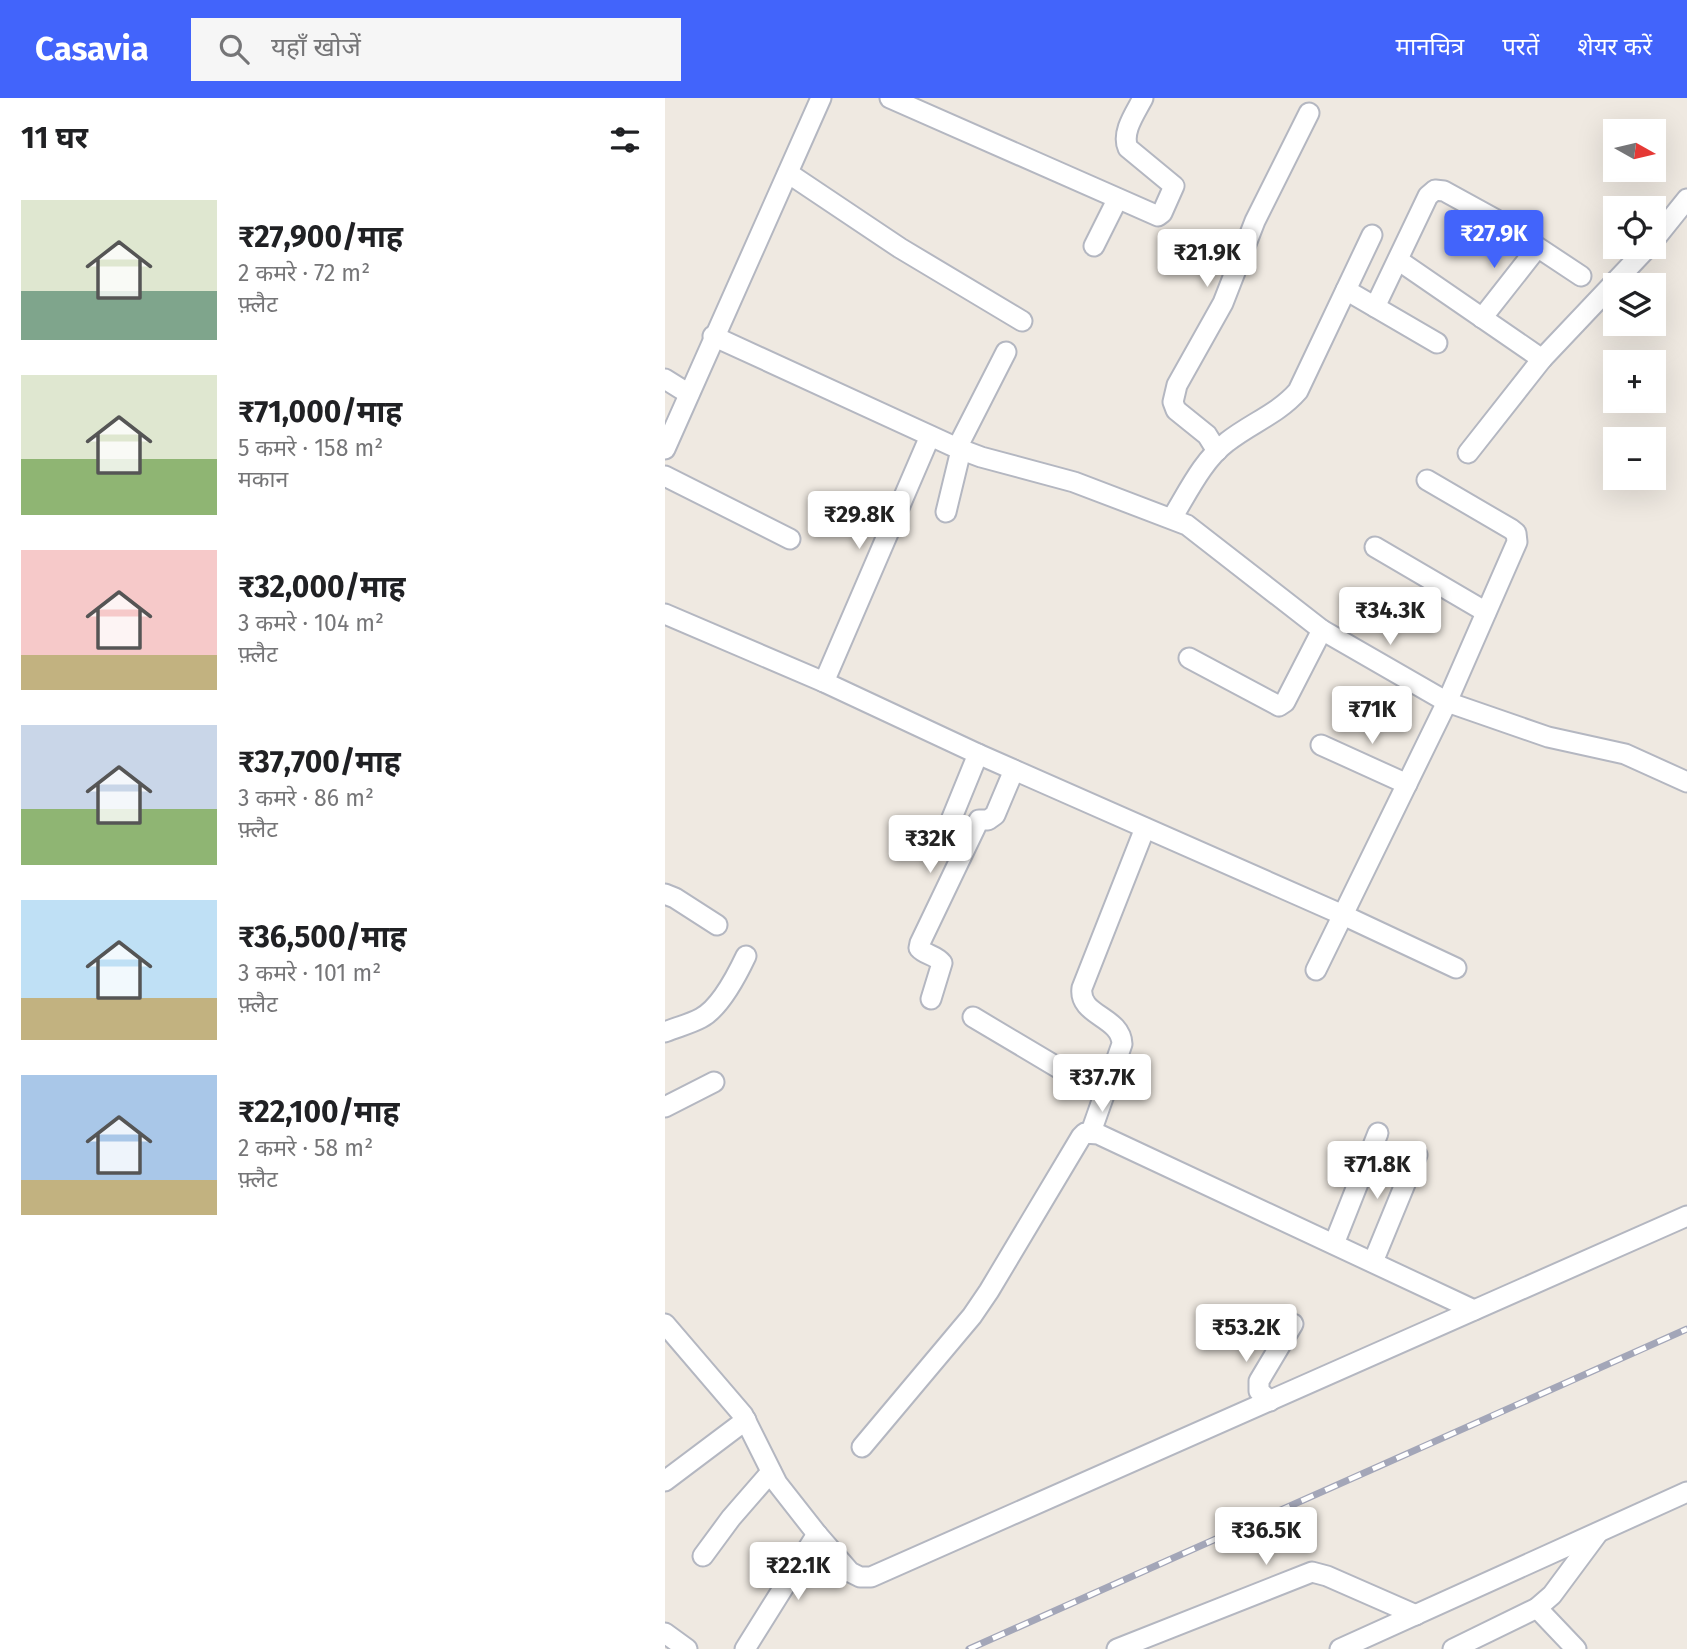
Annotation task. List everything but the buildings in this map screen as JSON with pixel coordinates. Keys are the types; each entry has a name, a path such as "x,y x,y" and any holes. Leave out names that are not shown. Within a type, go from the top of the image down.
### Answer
{"street":[{"path":"665,449 821,98"},
{"path":"890,98 1157,216 1162,213 1174,186 1128,148 1125,142 1143,98"},
{"path":"1217,451 1207,435 1176,410 1174,393 1226,296 1255,221 1309,113"},
{"path":"788,173 900,248 1022,321"},
{"path":"1375,307 1428,196 1435,190 1444,191 1495,219 1581,276"},
{"path":"1666,225 1687,199"},
{"path":"1094,246 1117,200"},
{"path":"1172,518 1217,451 1286,404 1298,391 1372,235"},
{"path":"1482,318 1537,248"},
{"path":"1468,453 1542,359 1637,259"},
{"path":"1398,260 1542,359"},
{"path":"1346,290 1437,343"},
{"path":"713,336 959,449 1074,482 1187,525 1322,630 1447,702 1548,737 1625,754 1687,782"},
{"path":"946,512 959,449 1006,352"},
{"path":"665,379 689,394"},
{"path":"824,682 930,436"},
{"path":"665,476 790,539"},
{"path":"1316,970 1447,702 1517,542 1516,533 1427,480"},
{"path":"1374,547 1486,612"},
{"path":"665,614 824,682 978,754 1343,915 1456,968"},
{"path":"1189,658 1279,706 1285,702 1322,630"},
{"path":"1321,745 1407,784"},
{"path":"949,825 978,754"},
{"path":"931,999 943,962 922,951 919,948 920,943 979,820 988,820 995,815 1014,770"},
{"path":"862,1447 972,1316 1080,1137 1091,1132 1122,1044 1117,1028 1085,1005 1080,997 1081,988 1145,828"},
{"path":"665,894 717,925"},
{"path":"665,1032 703,1017 712,1010 733,982 747,956"},
{"path":"973,1017 1104,1095"},
{"path":"665,1107 714,1082"},
{"path":"1091,1132 1474,1310"},
{"path":"1333,1244 1378,1133"},
{"path":"1373,1262 1417,1154"},
{"path":"665,1324 672,1347 746,1420 783,1492 817,1534 850,1572 860,1577 871,1577 1687,1216"},
{"path":"1270,1401 1259,1391 1259,1381 1293,1324"},
{"path":"665,1481 746,1420"},
{"path":"703,1556 731,1518 771,1472"},
{"path":"1339,1649 1687,1492"},
{"path":"1453,1649 1537,1608 1552,1595 1599,1532"},
{"path":"745,1649 817,1534"},
{"path":"1117,1649 1312,1572 1416,1615"},
{"path":"1537,1608 1576,1649"},
{"path":"665,1633 687,1649"}],"railway":[{"path":"969,1649 1687,1329"}]}
